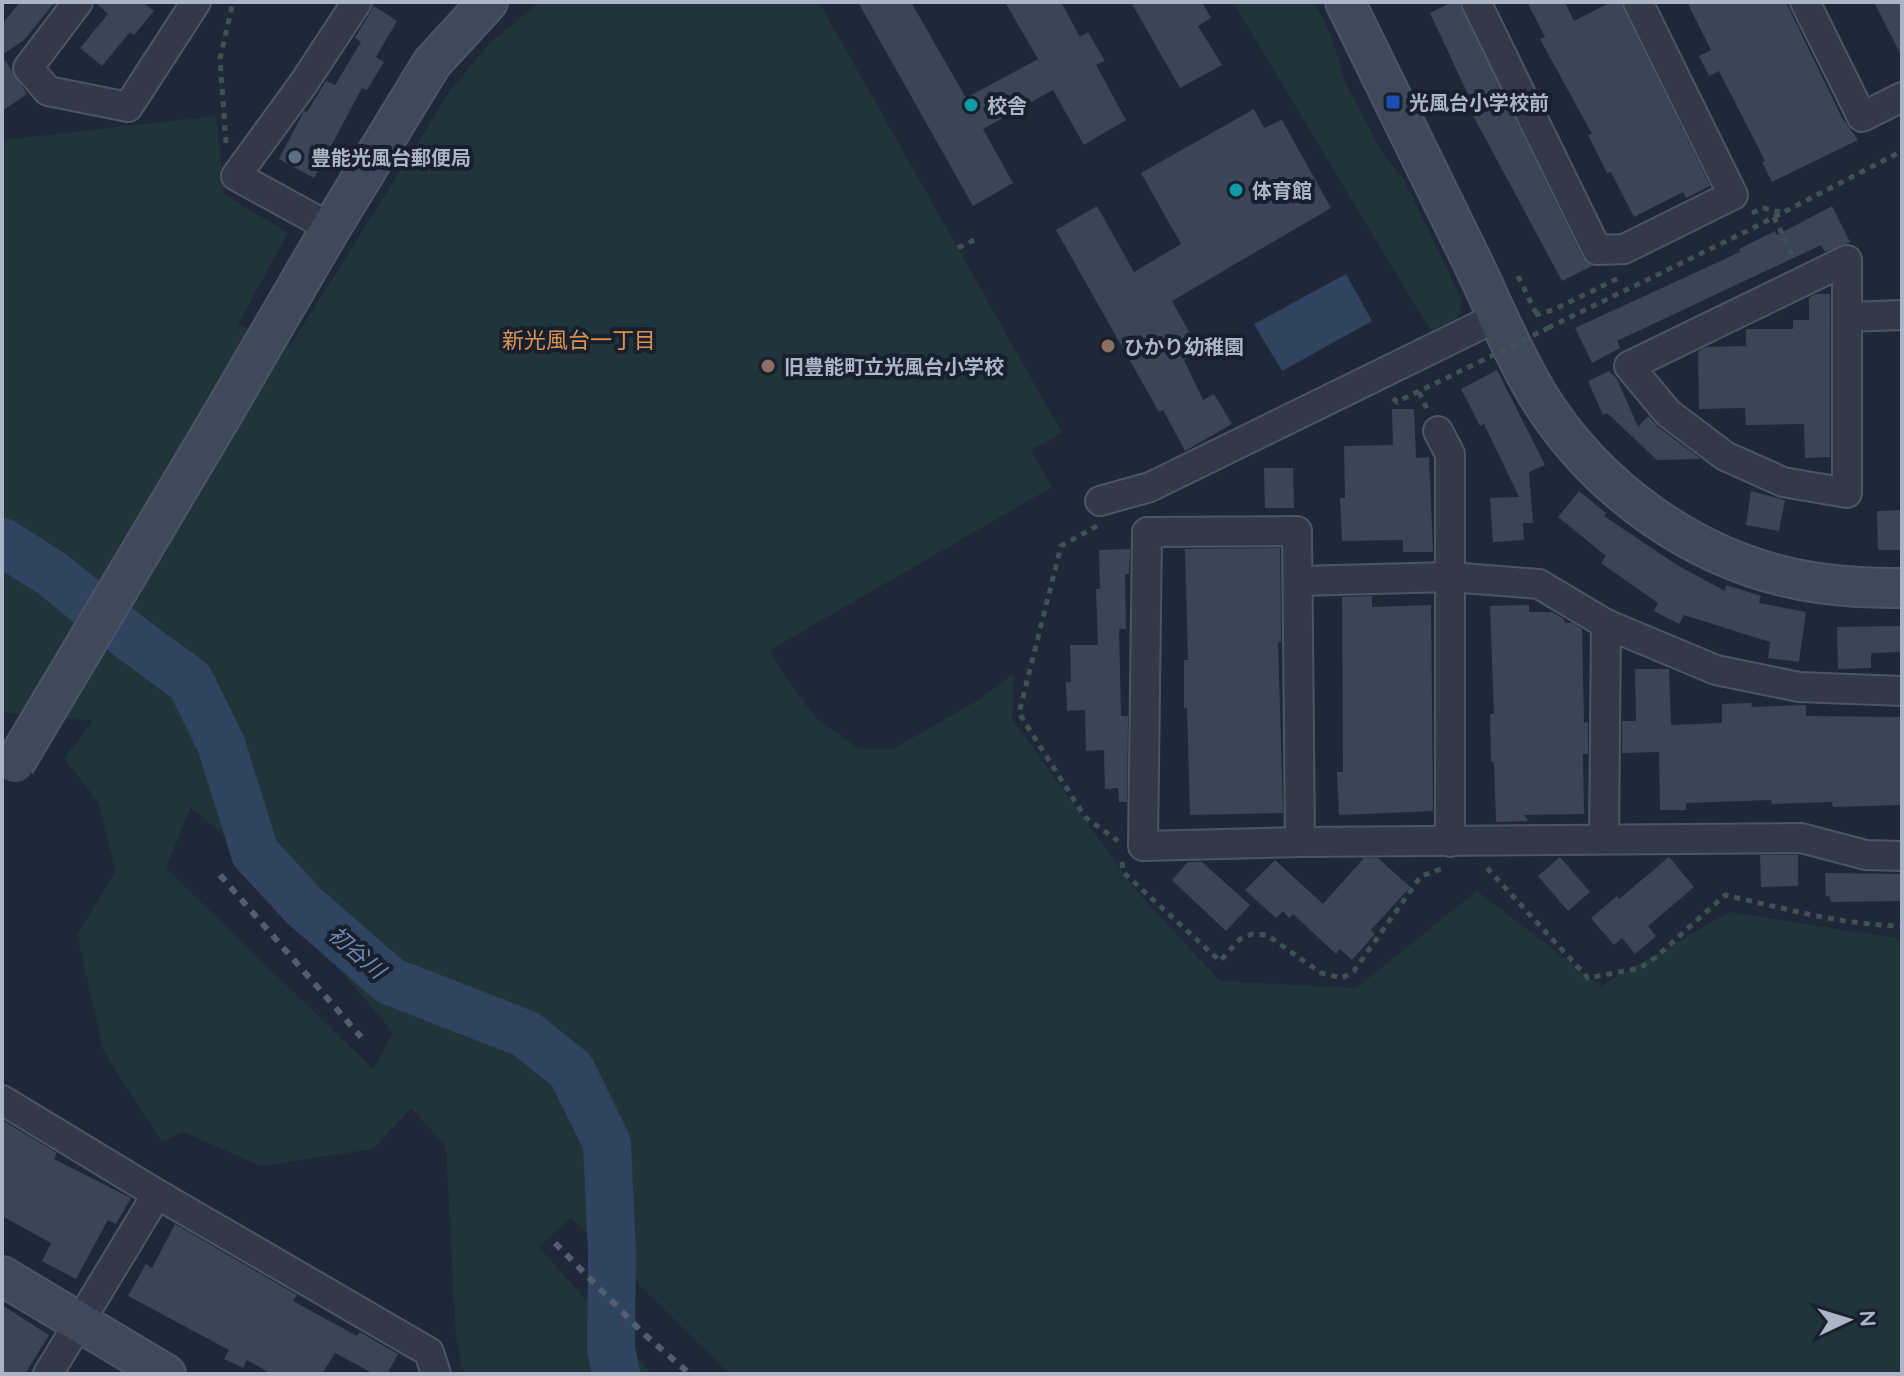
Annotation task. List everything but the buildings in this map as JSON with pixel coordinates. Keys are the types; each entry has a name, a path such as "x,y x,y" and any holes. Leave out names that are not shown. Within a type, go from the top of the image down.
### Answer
{"street":[{"path":"78,2 28,68 48,91 128,107 196,2"},
{"path":"331,228 236,176 303,84 357,2"},
{"path":"8,773 432,63 488,2"},
{"path":"1345,2 1536,392 1578,451 1629,499 1678,533 1753,566 1810,582 1858,588 1902,588"},
{"path":"1476,2 1597,250 1624,249 1733,195 1638,2"},
{"path":"1805,2 1862,117 1902,97"},
{"path":"1847,260 1847,317 1847,493 1783,482 1725,456 1668,413 1629,366 1847,260"},
{"path":"1847,317 1902,315"},
{"path":"1100,513 1499,316"},
{"path":"1438,431 1450,454 1451,853"},
{"path":"1300,842 1297,531 1147,532 1143,846 1300,842 1451,853 1604,839 1801,838 1866,855 1902,856"},
{"path":"1298,581 1450,577 1539,584 1606,624 1716,670 1799,687 1902,691"},
{"path":"1604,839 1606,624"},
{"path":"2,1100 429,1352 436,1374"},
{"path":"48,1374 157,1194"},
{"path":"2,1276 166,1374"}],"path":[{"path":"233,2 220,59 227,167 236,176"},
{"path":"1390,394 1397,402 1902,151"},
{"path":"1774,217 1804,280"},
{"path":"958,248 976,239"},
{"path":"1100,513 1061,546 1019,713 1085,817 1120,842"},
{"path":"1122,857 1123,872 1220,961 1240,939 1252,934 1267,935 1321,973 1342,978 1354,971 1421,876 1451,853"},
{"path":"1483,864 1588,978 1640,968 1725,895 1860,923 1902,926"}],"green space":[{"path":"539,2 819,2 1062,433 1031,450 1052,487 770,650 815,717 859,749 893,749 977,701 1012,675 1012,719 1135,889 1220,981 1356,988 1477,891 1601,986 1729,912 1902,939 1902,1374 729,1374 571,1217 539,1247 652,1374 464,1374 456,1338 446,1146 411,1108 373,1149 261,1166 183,1132 162,1142 104,1052 77,934 116,872 99,803 64,758 93,721 2,712 2,140 216,116 225,195 288,233 238,324 290,346 452,88 488,45","holes":["191,807 227,839 393,1032 373,1069 166,868"]},
{"path":"1233,2 1315,2 1331,36 1345,82 1380,149 1403,178 1462,300 1458,318 1431,331"}],"water":[{"path":"1346,274 1372,321 1282,371 1254,324"}],"waterway":[{"name":"初谷川","path":"2,542 51,573 190,681 221,744 255,853 304,906 390,981 526,1034 571,1070 607,1143 612,1254 611,1348 616,1374"}],"railway":[{"path":"220,875 361,1037"},
{"path":"555,1243 644,1334 690,1374"}],"place":[{"name":"光風台小学校前","path":"1393,102"},
{"name":"校舎","path":"971,105"},
{"name":"豊能光風台郵便局","path":"295,157"},
{"name":"体育館","path":"1236,190"},
{"name":"ひかり幼稚園","path":"1108,346"},
{"name":"旧豊能町立光風台小学校","path":"768,366"}],"district":[{"name":"新光風台一丁目","path":"579,340"}]}
